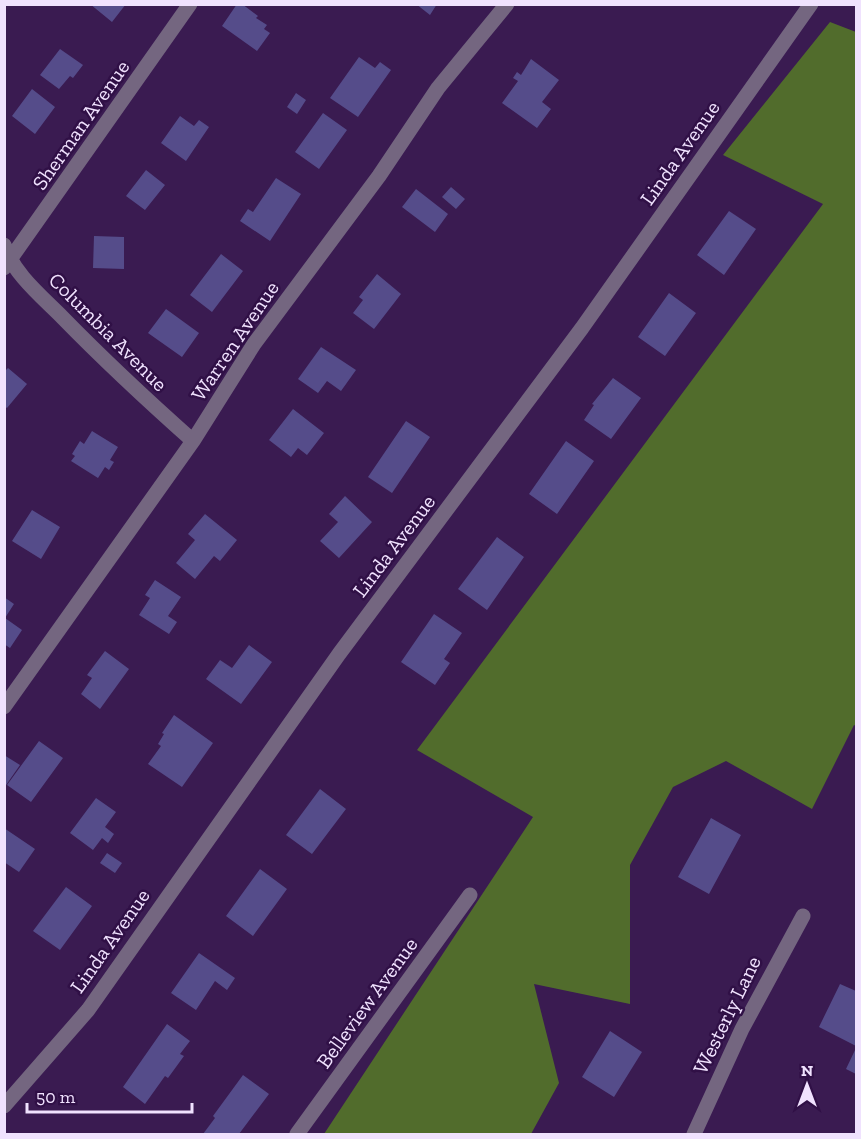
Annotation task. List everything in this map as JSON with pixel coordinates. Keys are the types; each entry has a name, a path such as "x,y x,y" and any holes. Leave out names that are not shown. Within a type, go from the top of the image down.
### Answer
{"street":[{"name":"Sherman Avenue","path":"7,265 190,4"},
{"name":"Warren Avenue","path":"4,707 194,441 254,344 379,176 438,88 507,4"},
{"name":"Linda Avenue","path":"4,1106 88,1010 339,654 582,328 811,4"},
{"name":"Columbia Avenue","path":"4,245 7,265 124,381 194,441"},
{"name":"Belleview Avenue","path":"297,1134 470,895"},
{"name":"Westerly Lane","path":"694,1134 742,1029 803,916"}],"green space":[{"path":"830,22 856,32 856,726 854,725 812,809 726,761 673,787 630,865 630,1004 534,984 559,1083 531,1134 324,1134 533,817 417,750 823,204 723,155"}],"building":[{"path":"90,4 126,4 112,22"},
{"path":"237,4 242,4 267,25 264,29 270,33 257,51 222,26"},
{"path":"416,4 437,4 430,15"},
{"path":"60,49 83,65 73,78 70,76 59,89 40,75"},
{"path":"359,57 375,68 380,62 391,70 358,117 330,98"},
{"path":"531,59 559,80 542,102 551,109 537,128 502,103 518,81 513,78 517,72 521,75"},
{"path":"32,89 55,107 35,134 12,116"},
{"path":"296,93 306,100 297,114 287,107"},
{"path":"323,113 347,130 319,169 295,152"},
{"path":"180,116 194,126 199,120 209,127 186,161 161,143"},
{"path":"146,170 165,185 145,210 126,196"},
{"path":"276,178 301,194 270,241 240,221 248,209 253,212"},
{"path":"451,187 465,199 456,209 442,197"},
{"path":"416,189 448,214 435,232 402,207"},
{"path":"729,211 756,229 724,275 697,255"},
{"path":"94,236 124,237 124,269 93,268"},
{"path":"221,254 243,271 212,312 190,295"},
{"path":"377,274 401,294 374,329 353,313 363,300 359,297"},
{"path":"669,293 696,313 665,356 638,337"},
{"path":"166,309 199,333 182,357 148,333"},
{"path":"321,347 356,370 341,391 327,381 318,393 298,379"},
{"path":"8,368 27,384 7,408 4,406 4,372"},
{"path":"613,378 641,398 611,439 584,420 594,405 592,404"},
{"path":"293,409 324,433 307,455 298,448 291,457 269,440"},
{"path":"406,421 430,437 392,493 368,477"},
{"path":"92,431 118,447 110,460 114,462 109,470 105,467 98,478 71,461 75,456 72,454 80,441 84,444"},
{"path":"566,441 594,461 557,514 529,494"},
{"path":"345,496 372,522 339,558 320,541 338,522 329,514"},
{"path":"32,510 60,527 41,559 12,541"},
{"path":"205,514 237,540 220,561 214,556 195,579 176,563 195,540 188,534"},
{"path":"497,537 524,557 487,610 458,589"},
{"path":"155,580 181,597 168,616 177,622 169,634 139,615 150,598 145,595"},
{"path":"4,597 14,604 5,618 22,630 10,648 4,644"},
{"path":"434,614 462,633 444,659 450,663 435,685 401,662"},
{"path":"249,645 272,662 241,704 206,679 220,660 232,668"},
{"path":"105,651 129,669 100,709 81,694 92,678 87,675"},
{"path":"174,715 213,743 182,787 148,764 161,746 158,744 164,734 162,733"},
{"path":"39,741 63,758 31,802 7,785"},
{"path":"4,755 20,765 4,788"},
{"path":"320,789 346,809 312,854 286,835"},
{"path":"96,798 116,812 105,827 114,834 108,843 102,838 93,850 70,833"},
{"path":"711,818 741,835 709,894 678,877"},
{"path":"4,828 35,849 19,872 4,862"},
{"path":"107,853 122,863 115,873 100,863"},
{"path":"260,869 287,889 253,936 226,916"},
{"path":"66,887 92,906 60,950 33,931"},
{"path":"199,953 235,978 227,990 215,981 196,1010 171,993"},
{"path":"840,984 856,991 856,1046 819,1027"},
{"path":"167,1024 190,1041 180,1054 184,1056 168,1078 165,1076 145,1104 123,1087"},
{"path":"610,1031 642,1052 614,1097 582,1077"},
{"path":"856,1048 856,1074 846,1069"},
{"path":"243,1075 269,1094 239,1134 203,1134 215,1118 213,1116"}]}
